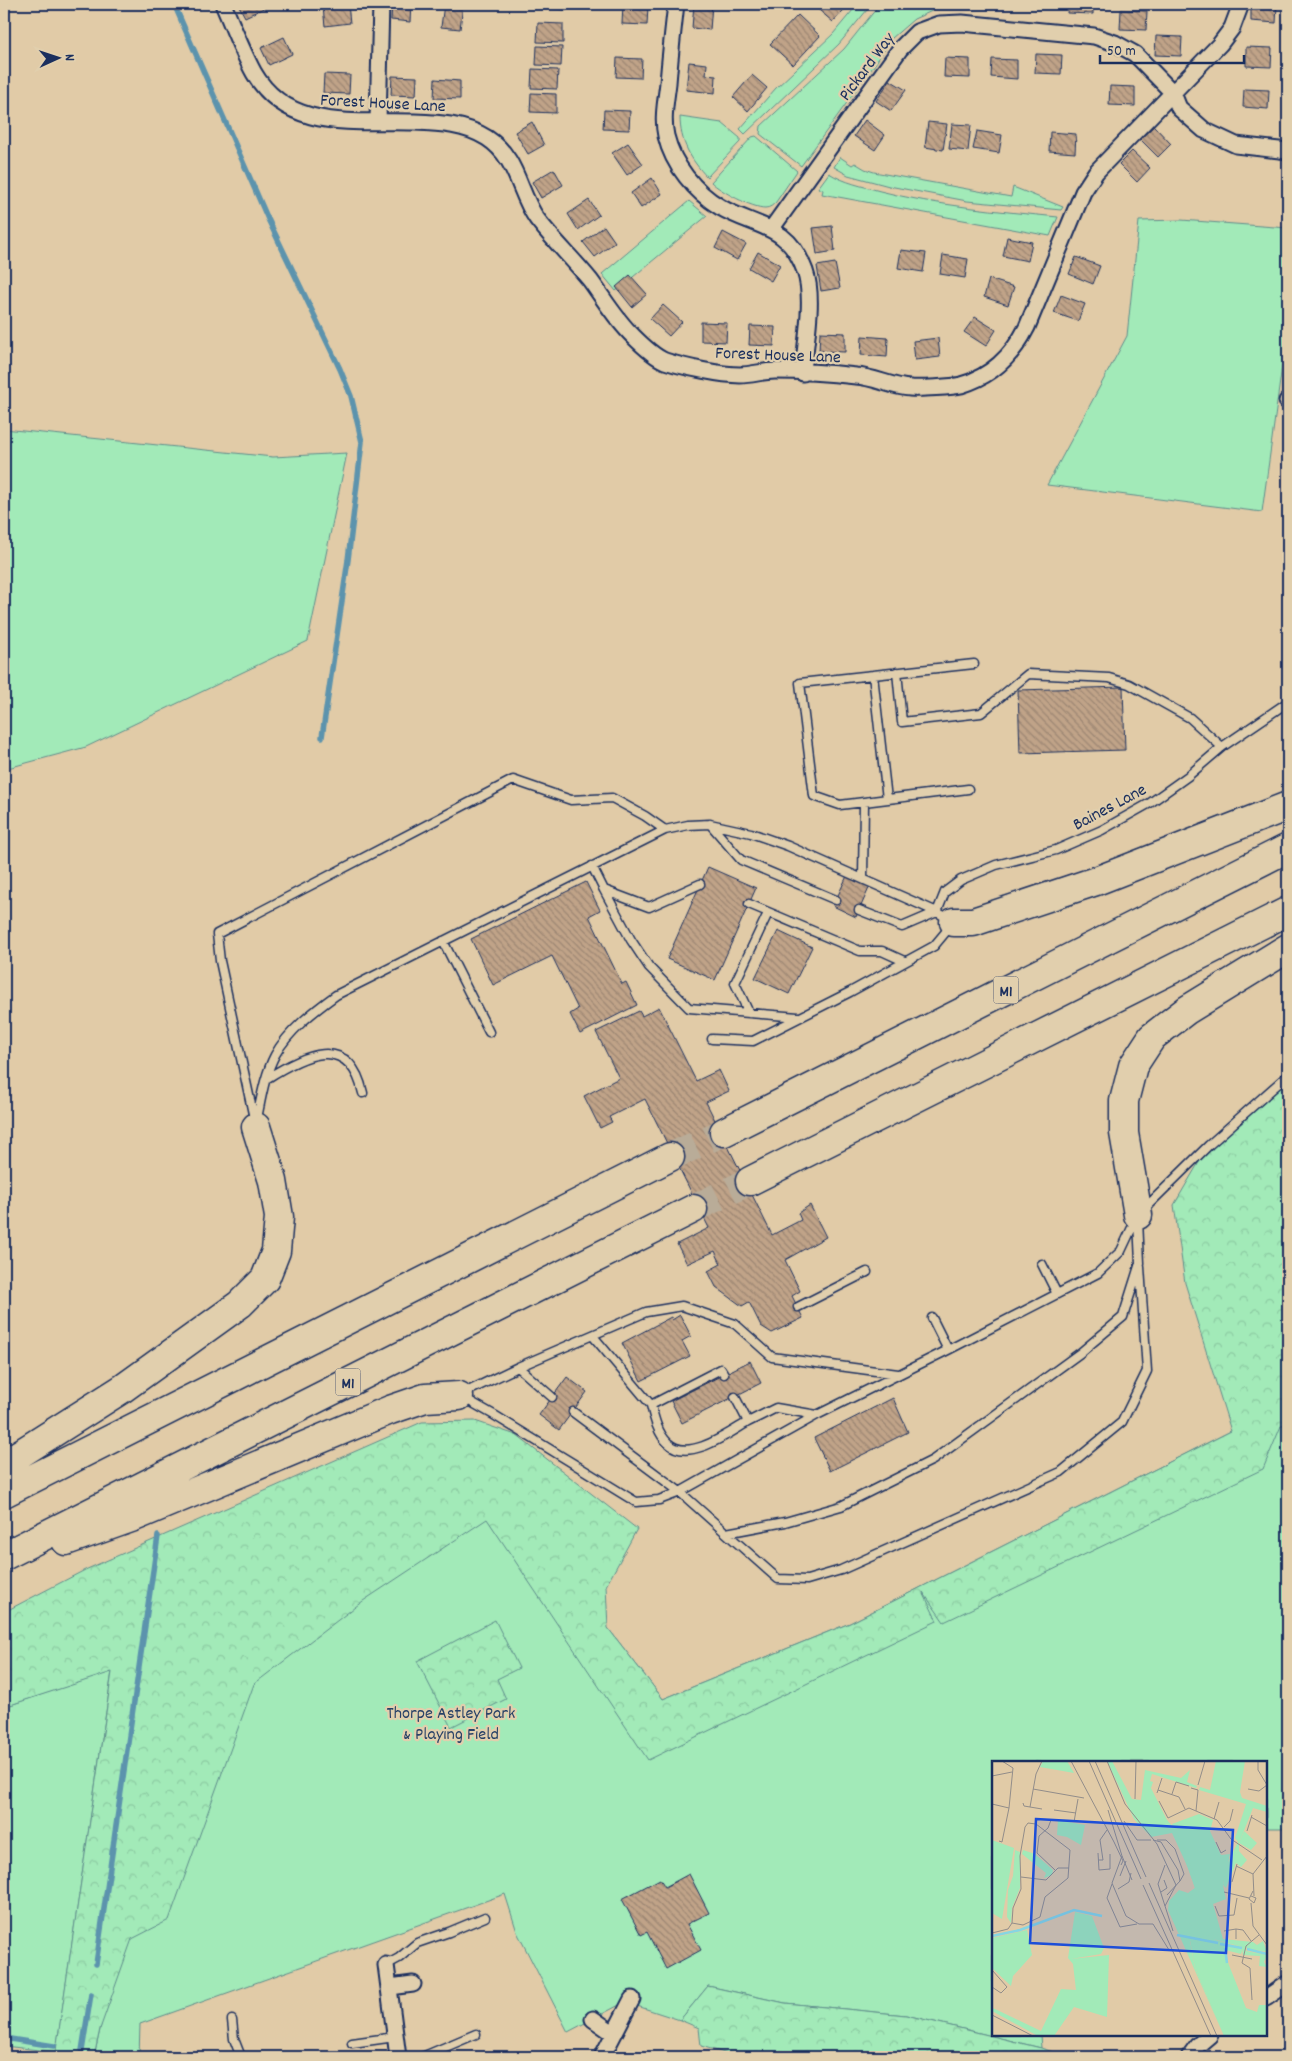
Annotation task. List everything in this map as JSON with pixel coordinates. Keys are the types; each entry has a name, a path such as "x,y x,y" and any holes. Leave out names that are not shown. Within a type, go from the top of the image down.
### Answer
{"highway":[{"path":"945,917 974,922 1096,881 1288,806"},
{"name":"M1","path":"724,1132 1288,848"},
{"path":"750,1181 1288,911"},
{"path":"1138,1216 1124,1134 1124,1101 1133,1066 1152,1038 1187,1010 1288,948"},
{"path":"4,1464 138,1377 240,1304 265,1279 276,1251 279,1217 273,1181 256,1127"},
{"path":"4,1493 670,1157"},
{"name":"M1","path":"4,1556 693,1209"},
{"path":"4,1564 134,1517 390,1410 425,1398 459,1396"}],"street":[{"name":"Forest House Lane","path":"222,4 254,74 271,96 291,110 315,118 341,121 444,123 462,127 487,138 503,152 514,168 537,218 633,336 663,360 694,368 739,375 774,371 860,376 911,388 959,385 995,369 1019,344 1088,185 1096,172 1220,44 1232,28 1242,4"},
{"path":"378,121 381,4"},
{"path":"676,4 664,113 666,136 675,158 696,190 721,208 772,228 785,239 796,253 805,271 809,294 803,373"},
{"name":"Pickard Way","path":"772,228 900,49 917,32 939,24 962,23 1094,36 1115,43 1135,54 1173,93 1179,108 1204,130 1236,145 1288,151"},
{"path":"386,1965 398,2057"},
{"path":"390,1988 413,1984"},
{"path":"1267,1997 1288,1984"},
{"path":"602,2057 632,1999"},
{"path":"594,2019 613,2033"},
{"path":"1189,2057 1197,2046 1209,2036"}],"lane":[{"path":"968,789 840,805 814,796 800,683 974,664"},
{"path":"897,672 902,722 980,714 1028,674 1108,678 1129,684 1190,718 1222,748"},
{"path":"873,675 886,799"},
{"name":"Baines Lane","path":"712,1040 753,1041 850,992 934,946 945,917 945,892 961,880 996,866 1056,850 1102,830 1150,803 1188,776 1222,748 1288,702"},
{"path":"256,1127 220,961 216,934 513,780 571,800 612,798 645,816 665,830"},
{"path":"864,802 864,880"},
{"path":"256,1127 266,1080 276,1054 293,1032 314,1011 336,995 665,830 688,825 710,824 751,833 788,846 945,917"},
{"path":"710,824 741,860 836,900"},
{"path":"592,866 631,940 649,967 689,1008 798,1017"},
{"path":"604,890 649,907 700,884"},
{"path":"749,904 860,951 882,952 904,961"},
{"path":"859,910 902,928 945,917"},
{"path":"749,1013 735,983 768,913"},
{"path":"443,941 488,1032"},
{"path":"266,1080 288,1065 316,1054 326,1053 338,1056 351,1064 360,1077 363,1093"},
{"path":"459,1396 494,1415 636,1502 659,1500 680,1492 817,1415 1098,1273 1121,1251 1138,1216 1209,1145 1288,1075"},
{"path":"573,1412 680,1492 778,1579 807,1580 841,1570 1061,1472 1122,1422 1147,1371 1138,1216"},
{"path":"726,1533 785,1522 841,1506 933,1460 1080,1353 1123,1317 1140,1263"},
{"path":"1042,1264 1058,1294"},
{"path":"798,1307 867,1272"},
{"path":"459,1396 646,1312 682,1306 735,1324 772,1357 898,1374"},
{"path":"932,1318 948,1350"},
{"path":"593,1336 651,1405 657,1426 668,1444 682,1451 702,1447 776,1408 817,1415"},
{"path":"518,1368 552,1397"},
{"path":"651,1405 721,1369 724,1374"},
{"path":"735,1397 748,1422"},
{"path":"386,1965 399,1958 417,1942 449,1932 485,1917"},
{"path":"232,2020 234,2039 241,2057"},
{"path":"422,2057 476,2034"},
{"path":"352,2042 395,2037"}],"green space":[{"path":"858,4 872,4 839,44 745,134 740,129 776,88 833,34"},
{"path":"880,4 931,4 932,11 914,19 892,38 801,166 760,134 761,126 844,49"},
{"path":"680,117 722,123 740,138 740,142 707,177 696,164 684,142"},
{"path":"756,136 797,171 776,202 767,208 759,207 736,198 711,182 752,137"},
{"path":"840,157 852,165 855,163 874,172 1011,197 1013,187 1063,207 1061,210 967,201 889,186 848,175 834,167"},
{"path":"829,173 860,186 924,201 1058,217 1050,236 822,194 823,190 818,188"},
{"path":"689,201 707,216 616,291 602,274"},
{"path":"1181,220 1288,228 1288,322 1262,512 1047,485 1127,336 1139,221"},
{"path":"4,429 273,457 347,453 308,641 86,747 4,769"},
{"path":"1288,1075 1288,1425 1281,1426 1263,1469 944,1622 923,1592 937,1621 648,1760 487,1519 363,1601 254,1684 169,1920 132,1939 100,2029 94,2057 55,2057 112,1672 4,1707 4,1612 85,1570 422,1422 475,1421 516,1435 637,1529 606,1586 608,1628 663,1699 850,1623 1231,1431 1185,1283 1174,1205 1209,1145"},
{"name":"Thorpe Astley Park & Playing Field","path":"1288,1425 1288,1828 1267,1828 1267,1761 992,1761 992,2036 1040,2036 1041,2048 906,2015 785,2003 708,1986 680,2020 625,2002 568,2032 517,1932 505,1894 140,2024 139,2057 94,2057 110,1984 195,1644 473,1484 608,1628 663,1699 850,1623 1231,1431"},
{"path":"495,1620 519,1668 497,1679 506,1699 451,1727 417,1661"},
{"path":"112,1671 56,2052 4,2046 4,1707"},
{"path":"708,1986 785,2003 906,2015 1041,2048 1068,2057 738,2057 701,2046 699,2028 680,2020"}],"building":[{"path":"238,4 267,4 268,6 245,17"},
{"path":"348,4 350,23 325,26 323,7"},
{"path":"392,4 411,4 410,22 391,20"},
{"path":"444,4 463,4 460,29 441,27"},
{"path":"542,4 567,4 567,10 542,8"},
{"path":"694,4 712,4 710,30 692,28"},
{"path":"812,4 849,4 833,22"},
{"path":"1068,4 1093,4 1093,14 1067,13"},
{"path":"1251,4 1277,4 1276,23 1251,21"},
{"path":"623,5 648,6 647,25 622,24"},
{"path":"1121,10 1147,11 1146,30 1120,29"},
{"path":"798,15 820,36 793,65 770,44"},
{"path":"538,23 563,24 563,43 537,42"},
{"path":"1156,36 1182,37 1181,56 1155,55"},
{"path":"284,37 292,54 269,65 261,48"},
{"path":"537,46 562,47 561,66 536,65"},
{"path":"1246,47 1272,48 1271,67 1246,66"},
{"path":"1036,54 1062,55 1061,74 1035,73"},
{"path":"617,58 642,59 641,78 616,77"},
{"path":"945,58 970,59 970,78 944,77"},
{"path":"992,59 1017,60 1017,79 991,77"},
{"path":"689,62 707,64 706,75 716,76 715,93 686,90"},
{"path":"532,69 558,70 557,89 531,88"},
{"path":"324,74 350,75 349,94 323,93"},
{"path":"752,75 767,88 748,111 733,97"},
{"path":"392,76 417,77 416,96 391,95"},
{"path":"435,79 460,81 460,99 434,98"},
{"path":"890,80 906,90 891,111 876,101"},
{"path":"1110,86 1135,87 1135,106 1109,105"},
{"path":"1244,89 1269,90 1268,109 1243,107"},
{"path":"531,93 556,94 556,113 530,112"},
{"path":"604,110 630,111 629,130 603,129"},
{"path":"865,120 885,135 875,150 854,136"},
{"path":"532,122 544,145 528,154 515,132"},
{"path":"928,122 947,124 943,150 925,147"},
{"path":"952,124 971,125 968,151 949,149"},
{"path":"1154,126 1171,144 1158,157 1140,139"},
{"path":"977,131 1002,135 999,153 973,149"},
{"path":"1050,132 1076,134 1075,153 1049,151"},
{"path":"628,143 643,164 627,175 612,153"},
{"path":"1132,151 1150,168 1137,182 1119,164"},
{"path":"554,169 563,185 541,198 532,182"},
{"path":"652,178 662,194 641,208 631,193"},
{"path":"589,200 599,215 578,230 568,214"},
{"path":"604,226 615,242 595,257 583,242"},
{"path":"832,226 835,251 817,254 813,228"},
{"path":"723,232 746,244 737,260 715,248"},
{"path":"1007,237 1032,242 1028,261 1003,256"},
{"path":"901,250 926,253 923,272 898,268"},
{"path":"758,252 780,265 771,281 749,268"},
{"path":"943,255 968,259 965,278 940,274"},
{"path":"1076,257 1100,266 1093,284 1069,274"},
{"path":"835,263 840,288 821,291 817,266"},
{"path":"630,275 647,294 632,307 616,287"},
{"path":"989,279 1014,287 1008,305 984,297"},
{"path":"1061,295 1085,304 1078,321 1054,313"},
{"path":"663,305 682,322 669,336 650,319"},
{"path":"975,317 996,330 986,346 964,332"},
{"path":"701,322 727,323 726,342 701,341"},
{"path":"750,326 775,327 774,346 749,345"},
{"path":"820,332 845,333 845,352 819,351"},
{"path":"862,336 888,338 887,357 861,355"},
{"path":"938,338 940,357 915,360 913,341"},
{"path":"1123,687 1125,750 1020,753 1018,690"},
{"path":"708,867 756,888 715,980 667,959"},
{"path":"847,876 870,886 856,917 833,906"},
{"path":"586,882 600,910 589,916 622,984 626,982 637,1005 580,1034 570,1014 578,1009 552,956 493,985 471,939"},
{"path":"778,931 812,947 789,994 755,978"},
{"path":"659,1007 696,1081 719,1070 729,1091 706,1102 772,1235 801,1220 798,1213 810,1205 826,1237 785,1260 800,1291 792,1296 803,1318 772,1333 761,1326 749,1302 742,1306 716,1287 708,1271 721,1264 715,1251 687,1264 677,1244 709,1228 645,1099 609,1117 612,1122 600,1128 584,1096 619,1078 596,1032 639,1011 642,1016"},
{"path":"680,1315 691,1336 682,1341 690,1356 641,1381 622,1343 671,1317 672,1320"},
{"path":"750,1361 761,1383 682,1423 671,1401"},
{"path":"567,1377 587,1392 559,1430 539,1415"},
{"path":"893,1398 908,1432 830,1471 814,1438"},
{"path":"689,1874 709,1913 687,1924 701,1950 666,1969 647,1932 641,1935 622,1899 660,1879 665,1887"}],"waterway":[{"path":"174,4 267,217 340,369 351,396 362,442 348,560 322,737"},
{"path":"96,1964 158,1536"},
{"path":"81,2057 91,1994"},
{"path":"4,2038 54,2046"}],"tunnel":[{"path":"670,1157 724,1132"},
{"path":"693,1209 750,1181"}]}
